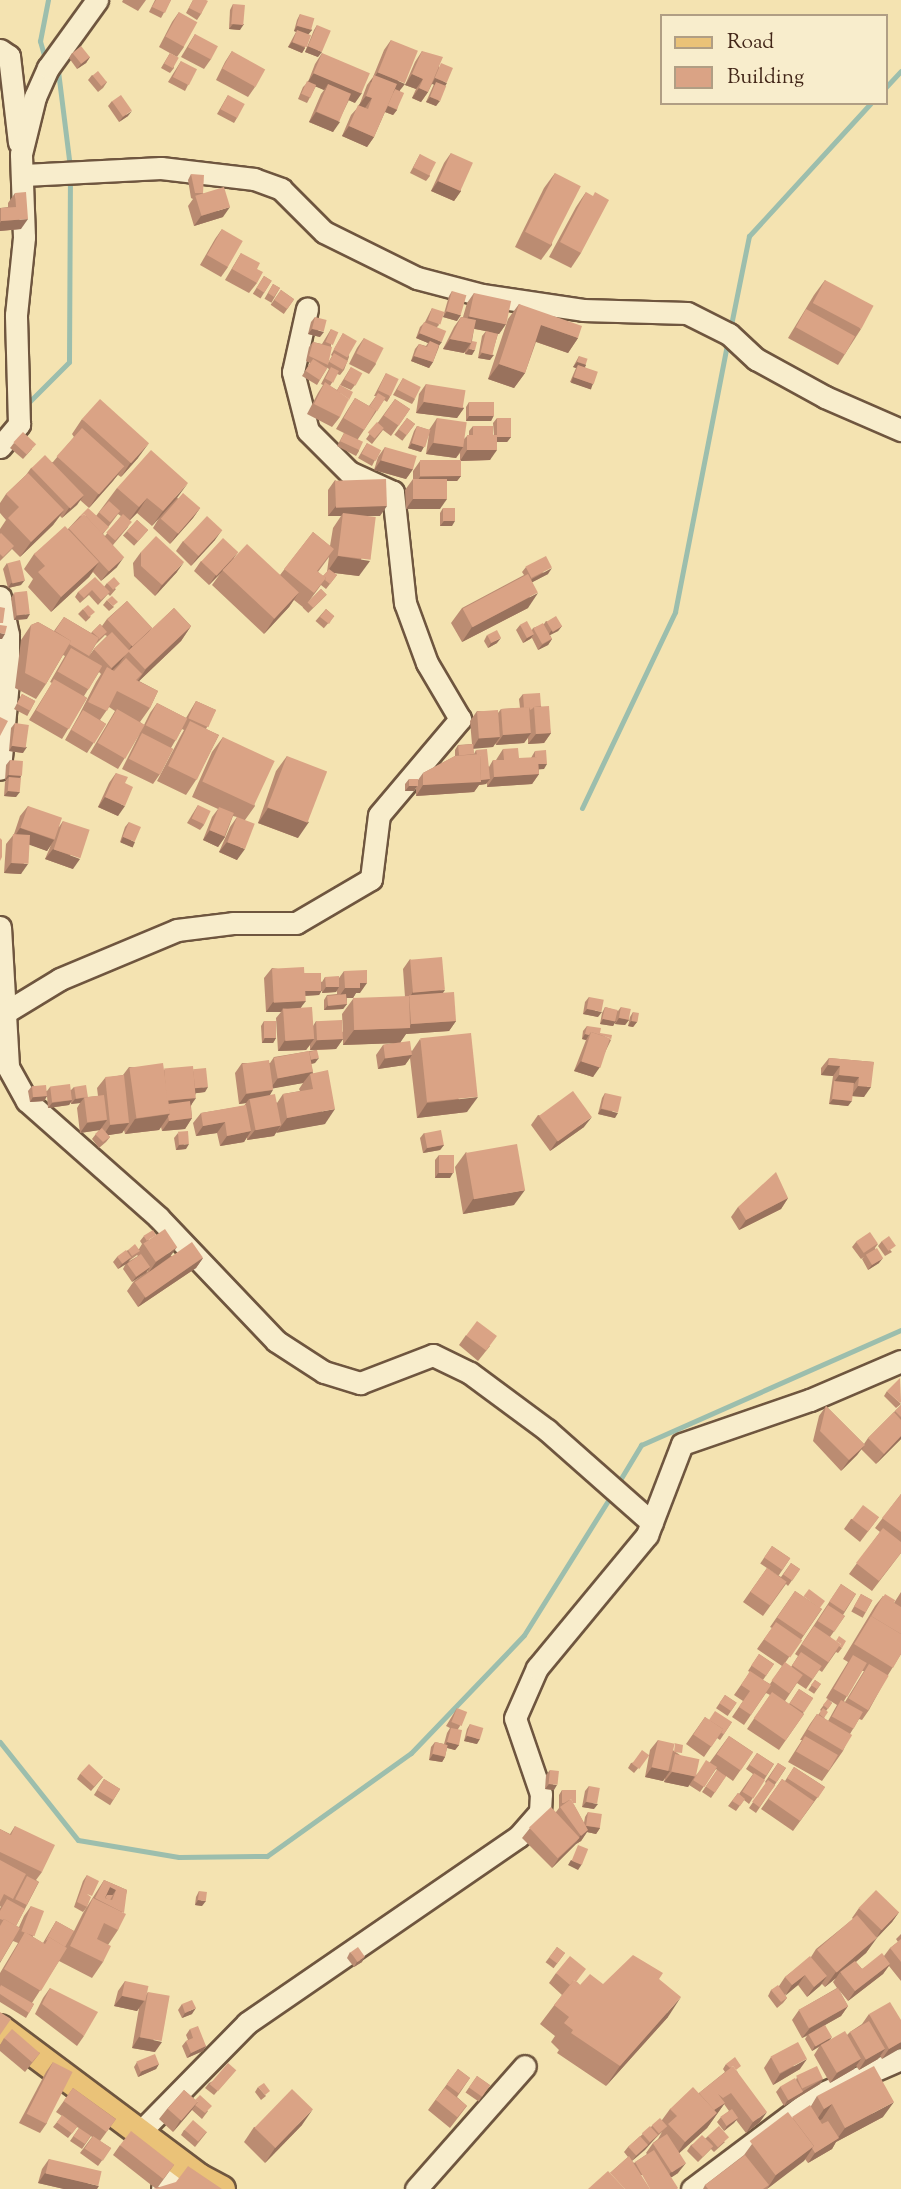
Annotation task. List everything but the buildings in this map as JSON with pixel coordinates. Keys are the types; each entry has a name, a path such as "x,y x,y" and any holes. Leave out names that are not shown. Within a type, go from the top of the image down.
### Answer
{"main road":[{"path":"0,2028 199,2177 222,2189"}],"street":[{"path":"23,164 35,97 48,68 97,0"},
{"path":"0,50 9,56 23,164 24,237 16,314 21,384 19,424 0,447"},
{"path":"23,164 67,174 161,168 227,174 281,189 324,232 417,278 482,295 583,310 687,313 729,334 756,359 825,397 901,430"},
{"path":"6,1012 60,979 177,930 233,923 296,923 371,879 379,815 460,719 427,663 405,603 393,492 349,472 308,431 293,372 307,309"},
{"path":"0,597 8,635 8,681 0,769"},
{"path":"0,927 8,1068 27,1101 158,1217 276,1341 324,1372 360,1383 433,1355 470,1373 547,1430 652,1522"},
{"path":"141,2131 247,2024 519,1836 540,1812 541,1794 515,1718 537,1668 647,1535 682,1444 810,1400 901,1361"},
{"path":"692,2189 816,2096 901,2059"},
{"path":"416,2189 525,2066"},
{"path":"162,2189 176,2174 199,2177"}],"waterway":[{"path":"46,62 40,41 48,0"},
{"path":"54,70 58,71 70,168"},
{"path":"887,86 901,71"},
{"path":"730,330 749,236 869,105"},
{"path":"28,403 69,362 70,178"},
{"path":"582,808 675,612 728,340"},
{"path":"617,1485 641,1445 901,1330"},
{"path":"0,1742 78,1840 179,1857 267,1856 411,1753 524,1635 612,1494"}]}
